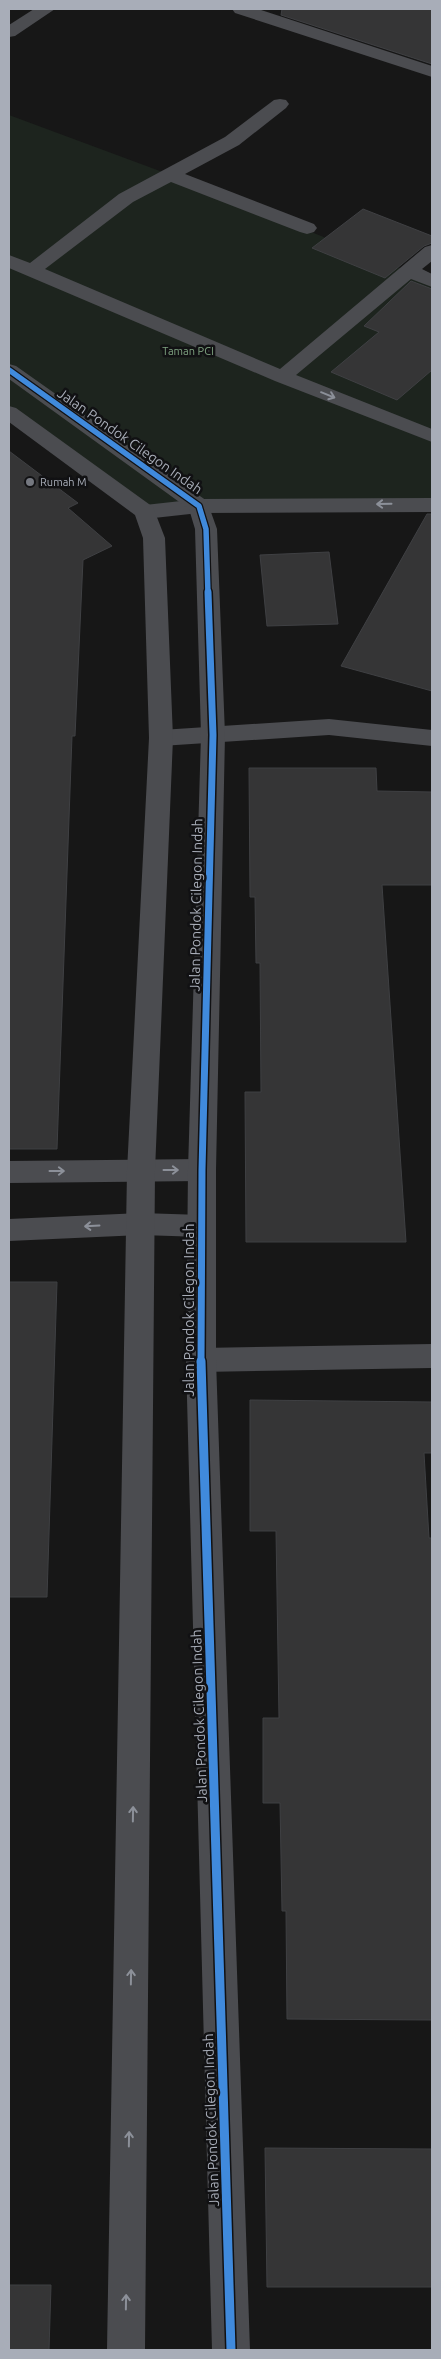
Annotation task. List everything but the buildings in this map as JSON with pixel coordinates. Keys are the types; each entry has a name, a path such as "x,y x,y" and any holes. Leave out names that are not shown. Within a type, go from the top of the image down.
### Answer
{"street":[{"path":"241,9 432,72"},
{"path":"9,32 35,11"},
{"path":"30,271 126,198 232,141 280,104"},
{"path":"168,174 307,228"},
{"path":"282,377 432,251"},
{"path":"9,261 282,377 432,436"},
{"path":"408,271 432,280"},
{"name":"Jalan Pondok Cilegon Indah","path":"9,370 200,506 206,529 213,735 202,1170 201,1360 231,2350"},
{"path":"9,412 145,512 154,538 161,738 141,1171 126,2350"},
{"name":"Jalan Pondok Cilegon Indah","path":"145,512 200,506 432,505"},
{"path":"161,738 329,727 432,738"},
{"path":"9,1172 202,1170"},
{"path":"9,1230 141,1224 202,1226"},
{"path":"201,1360 432,1356"}],"green space":[{"name":"Taman PCI","path":"9,115 168,174 432,281 432,505 422,503 145,512 9,413"}],"cycle path":[{"path":"9,370 199,506 206,529 213,735 202,1170 201,1360 231,2350"}],"place":[{"name":"Rumah M","path":"30,482"}]}
